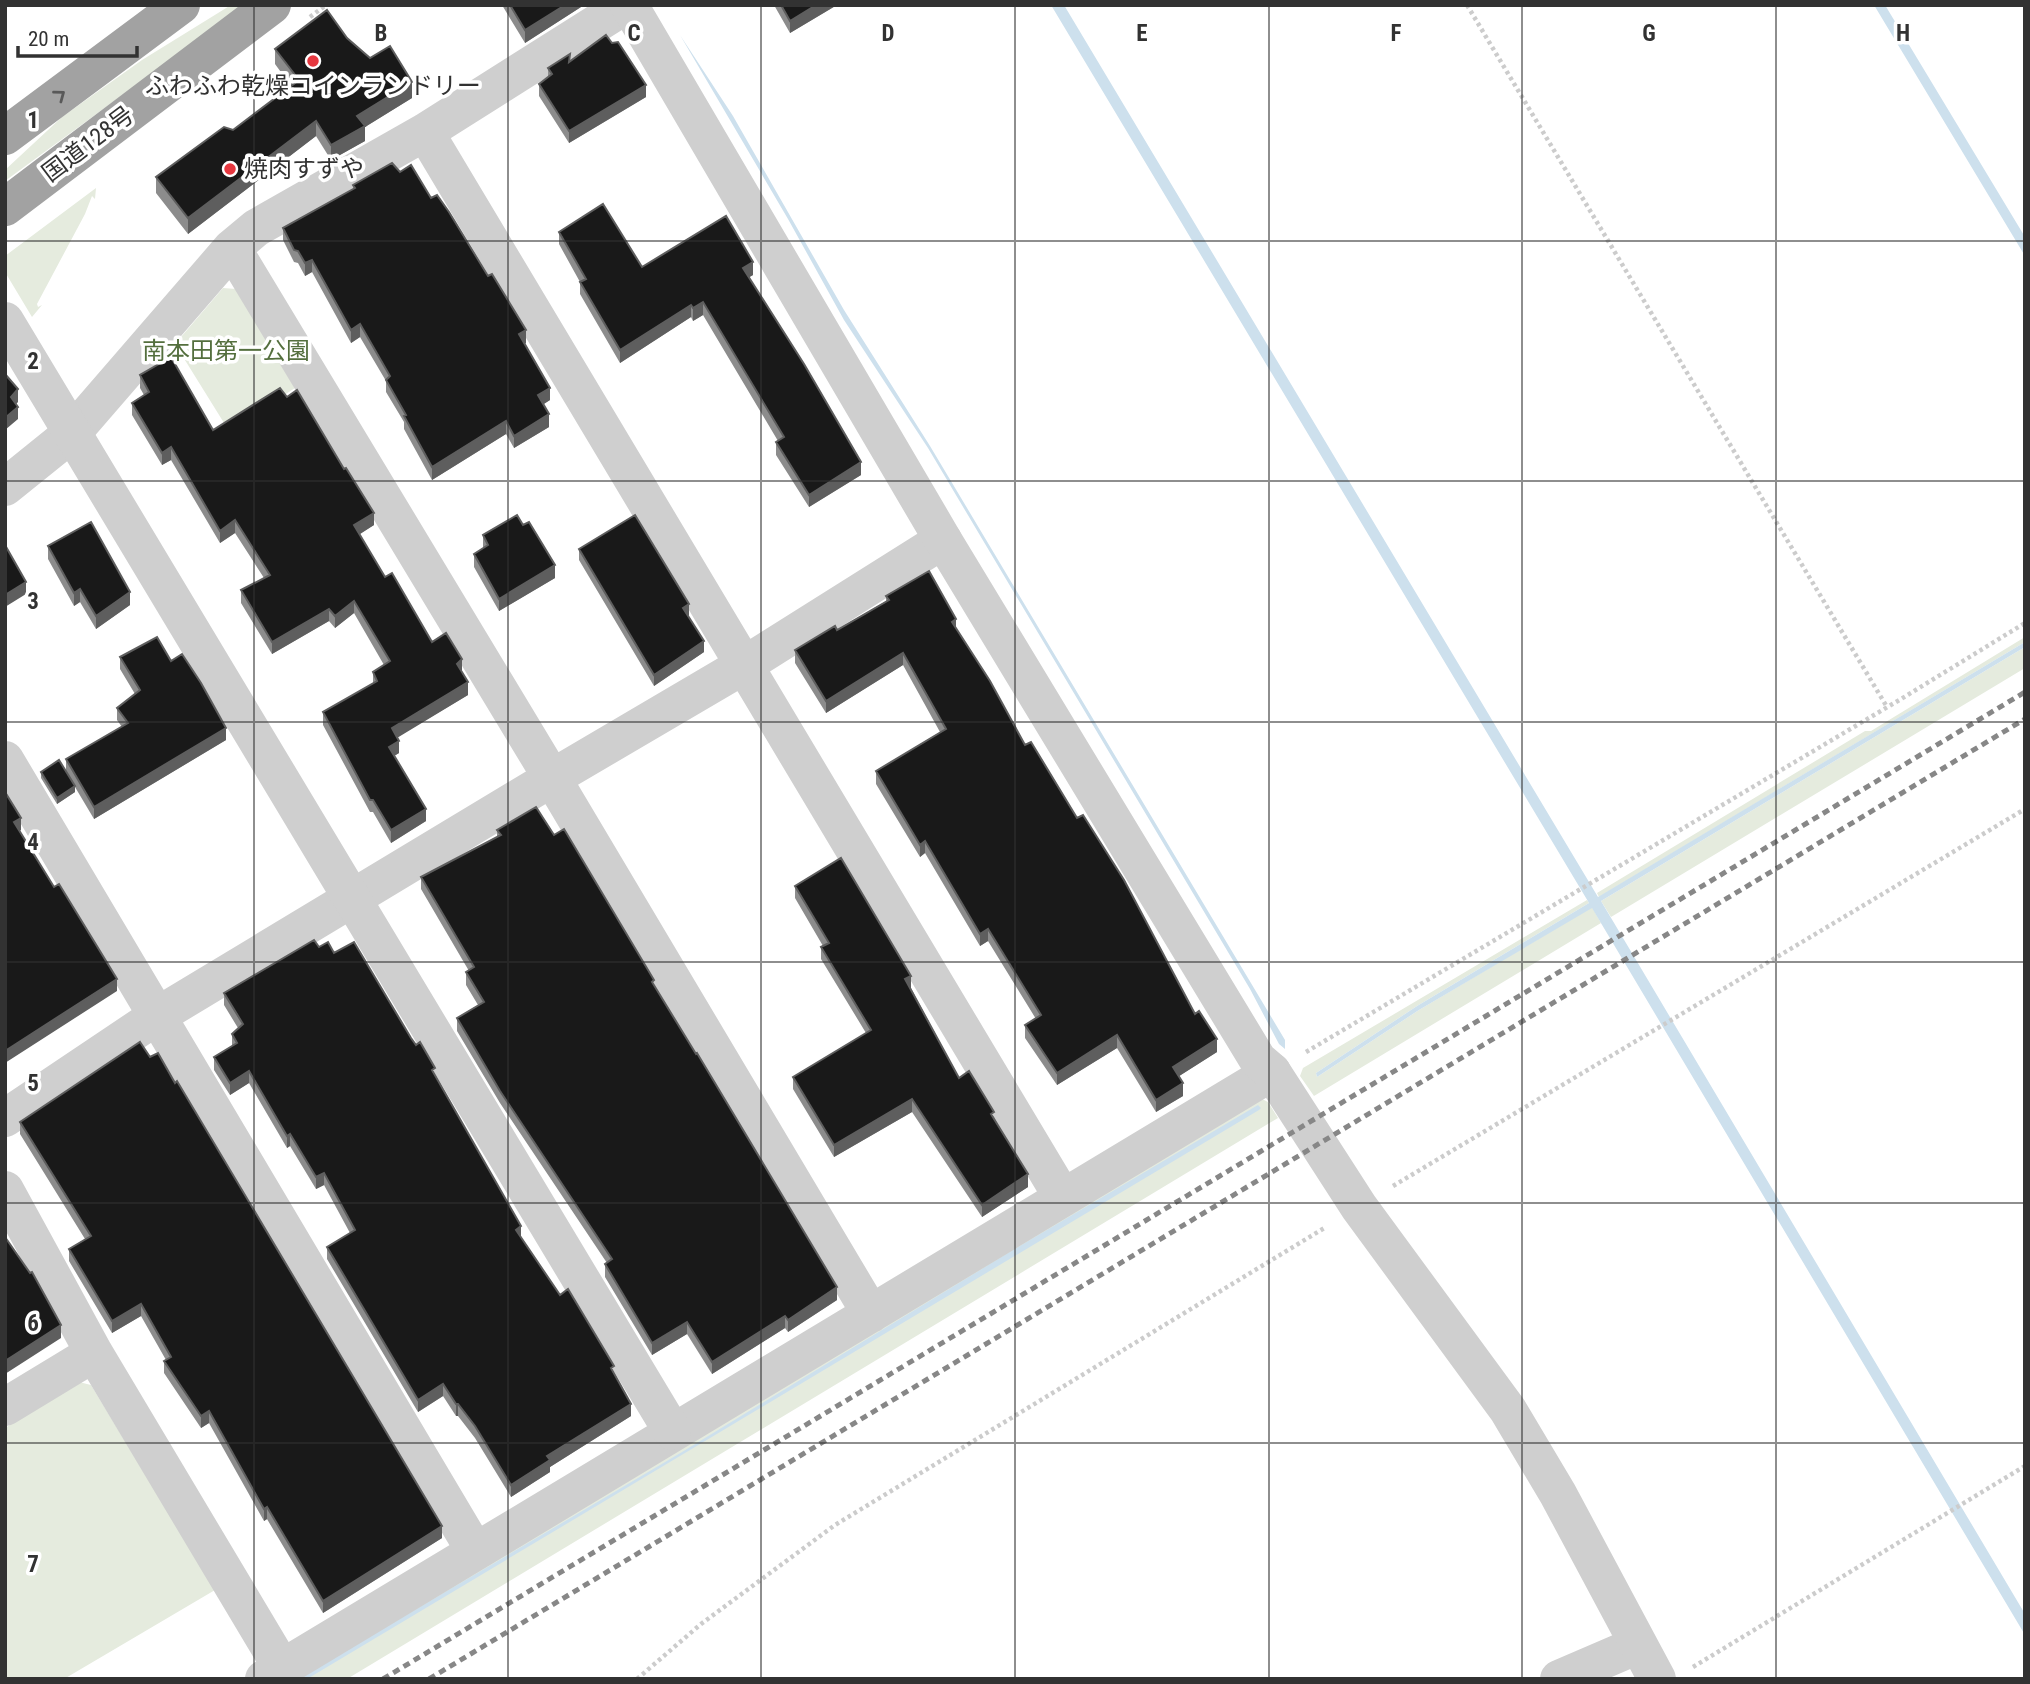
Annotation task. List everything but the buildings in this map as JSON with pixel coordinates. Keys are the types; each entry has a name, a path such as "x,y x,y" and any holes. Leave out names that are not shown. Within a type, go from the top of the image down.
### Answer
{"highway":[{"path":"5,136 181,5"},
{"name":"国道128号","path":"5,207 272,5"}],"street":[{"path":"5,486 72,433 232,248 256,228 425,131 628,5 943,540 1258,1060 1272,1072 1359,1206 1508,1410 1558,1494 1638,1645 1670,1676"},
{"path":"425,131 1063,1198"},
{"path":"232,248 871,1314"},
{"path":"5,321 672,1431"},
{"path":"5,1118 157,1016 746,664 943,540"},
{"path":"5,760 475,1551"},
{"path":"5,1190 273,1673 1272,1072"},
{"path":"5,1407 94,1353"},
{"path":"1559,1679 1638,1645"}],"path":[{"path":"1466,5 1887,707"},
{"path":"1272,1072 2025,623"},
{"path":"637,1679 701,1624 835,1525 1359,1206 2025,809"},
{"path":"1670,1676 2025,1466"}],"green space":[{"path":"231,5 245,5 5,181 5,170 62,117 142,60"},
{"path":"96,188 95,199 92,196 37,304 38,307 42,305 32,317 5,272 5,256"},
{"name":"南本田第一公園","path":"223,288 236,289 295,388 229,431 175,344"},
{"path":"2025,637 2025,642 1599,897 1597,893"},
{"path":"2025,647 2025,668 1611,917 1601,901"},
{"path":"1587,900 1589,903 1417,1006 1316,1073 1317,1077 1419,1010 1592,907 1601,923 1314,1096 1300,1076 1303,1068"},
{"path":"1260,1098 1268,1102 1278,1118 347,1679 299,1679"},
{"path":"79,1382 91,1385 215,1590 64,1679 5,1679 5,1428"}],"water":[{"path":"1051,5 1064,5 1598,897 2025,642 2025,647 1601,901 2025,1614 2025,1635 1592,908 1419,1010 1317,1077 1316,1073 1417,1006 1589,903"},
{"path":"1874,5 1885,5 2025,237 2025,256"},
{"path":"680,35 733,116 844,310 930,446 1285,1040 1285,1049 1279,1044 1250,989 928,448 844,320"},
{"path":"1258,1105 1261,1108 1259,1110 307,1679 298,1679 682,1452 1008,1253"}],"railway":[{"path":"383,1679 2025,692"},
{"path":"429,1679 2025,719"}],"place":[{"name":"ふわふわ乾燥コインランドリー","path":"313,61"},
{"name":"焼肉すずや","path":"230,169"}]}
